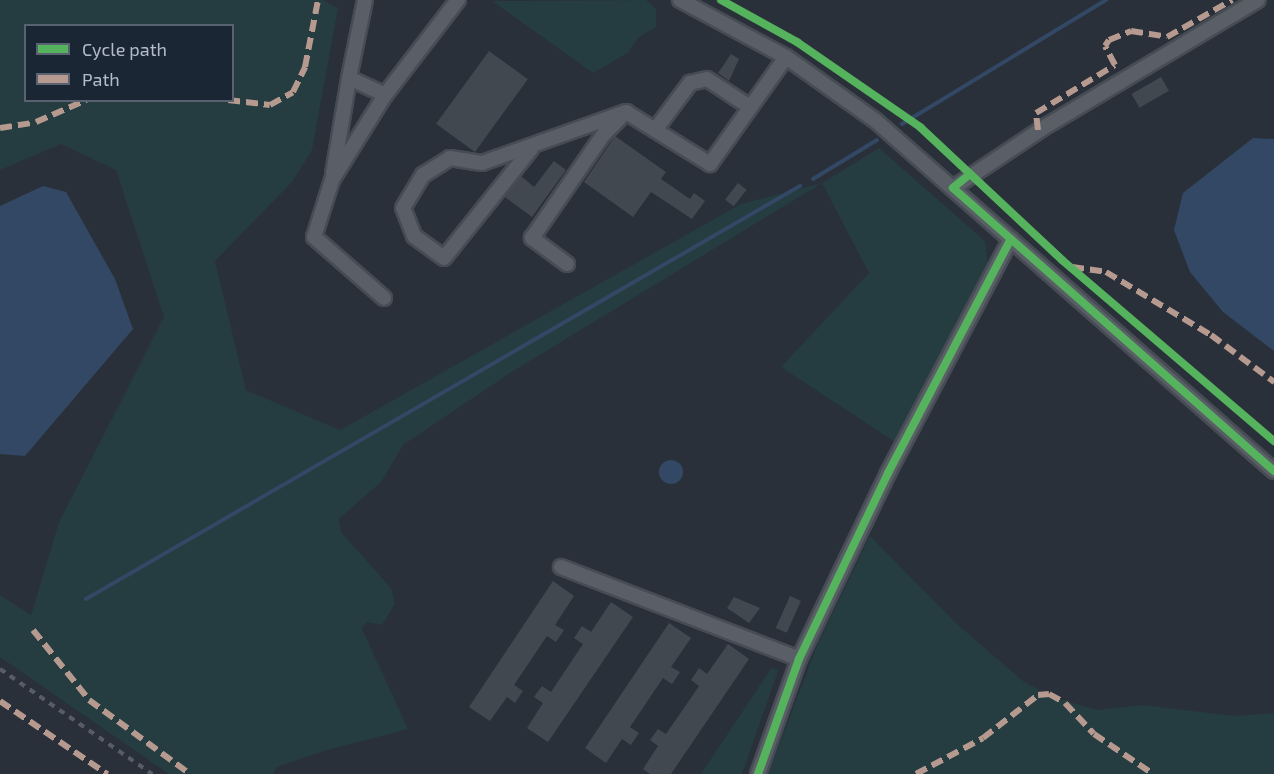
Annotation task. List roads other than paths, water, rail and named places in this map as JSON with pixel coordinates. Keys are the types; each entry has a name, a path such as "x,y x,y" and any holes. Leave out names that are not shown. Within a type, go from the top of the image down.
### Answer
{"street":[{"path":"365,0 332,180 314,237 384,298"},
{"path":"332,180 385,95 458,0"},
{"path":"680,0 786,57 876,122 1274,471"},
{"path":"953,188 1043,128 1258,0"},
{"path":"626,112 710,164 786,57"},
{"path":"349,78 385,95"},
{"path":"656,130 690,83 707,79 750,107"},
{"path":"531,149 444,258 414,236 403,208 423,175 450,158 482,163 531,149 626,112"},
{"path":"567,264 532,238 603,135 626,112"},
{"path":"758,774 799,659 888,473 1011,239"},
{"path":"561,567 799,659"}],"water":[{"path":"1253,138 1274,139 1274,351 1223,312 1190,272 1174,230 1183,193"},
{"path":"43,186 66,192 115,279 133,329 25,456 0,454 0,206"},
{"path":"671,460 676,461 682,467 682,477 676,483 671,484 666,483 660,477 659,472 660,467 666,461"}],"waterway":[{"path":"902,124 1106,0"},
{"path":"813,179 877,140"},
{"path":"86,599 800,186"}],"railway":[{"path":"0,669 152,774"}]}
